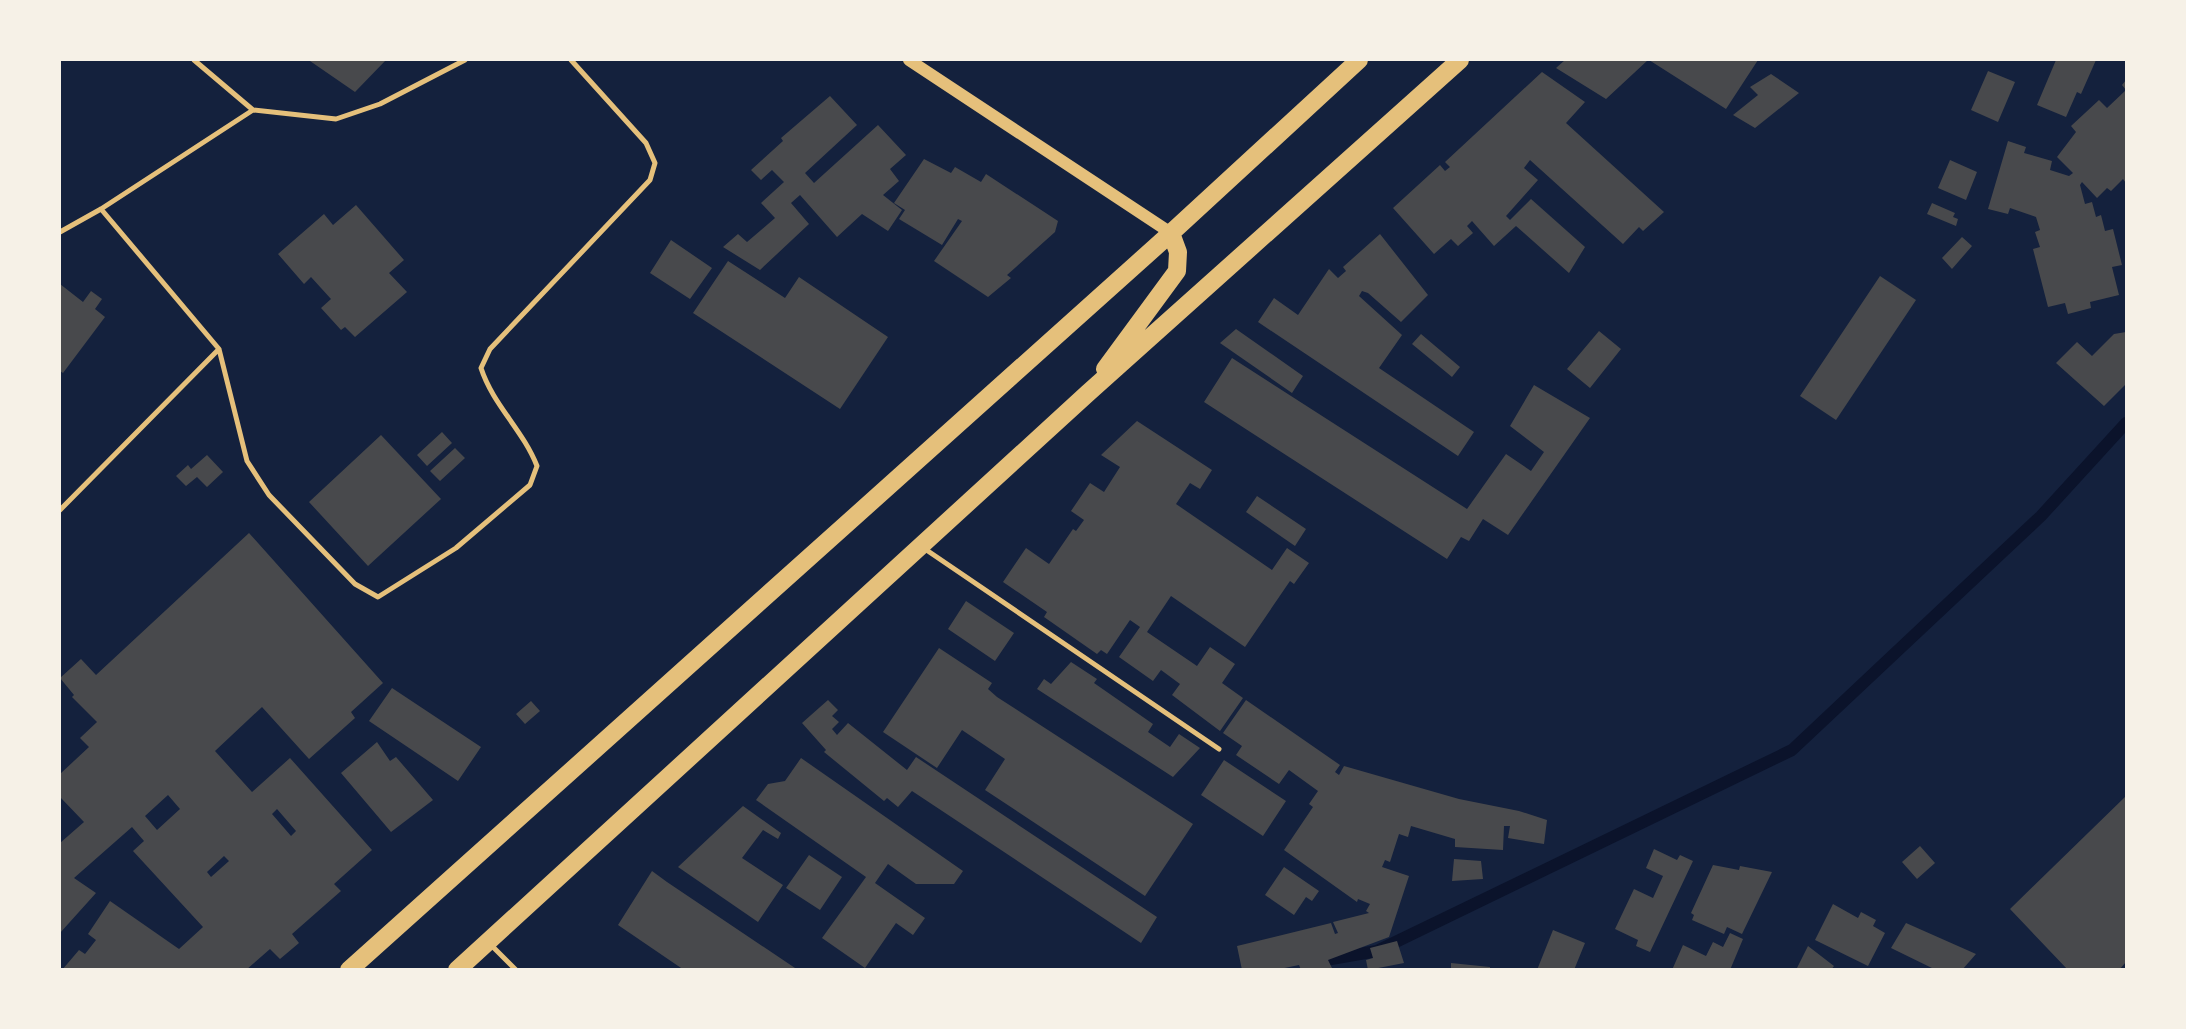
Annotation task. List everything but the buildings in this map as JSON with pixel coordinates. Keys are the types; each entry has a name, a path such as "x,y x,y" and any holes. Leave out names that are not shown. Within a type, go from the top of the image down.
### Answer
{"main road":[{"path":"349,970 1171,233 1359,60"},
{"path":"457,970 922,548 1088,393 1460,60"},
{"path":"1088,393 1177,271 1178,252 1171,233"}],"street":[{"path":"909,60 1171,233"}],"lane":[{"path":"194,60 253,110 336,119 380,104 465,60"},
{"path":"101,209 219,349 247,461 270,495 355,584 378,597 456,548 530,485 537,466 530,449 489,392 481,368 491,349 650,180 655,163 646,143 571,60"},
{"path":"60,232 101,209 253,110"},
{"path":"60,510 219,349"},
{"path":"922,548 1219,748"},
{"path":"487,942 516,970"}],"waterway":[{"path":"1314,962 1377,951 1792,750 2041,516 2126,423"}]}
